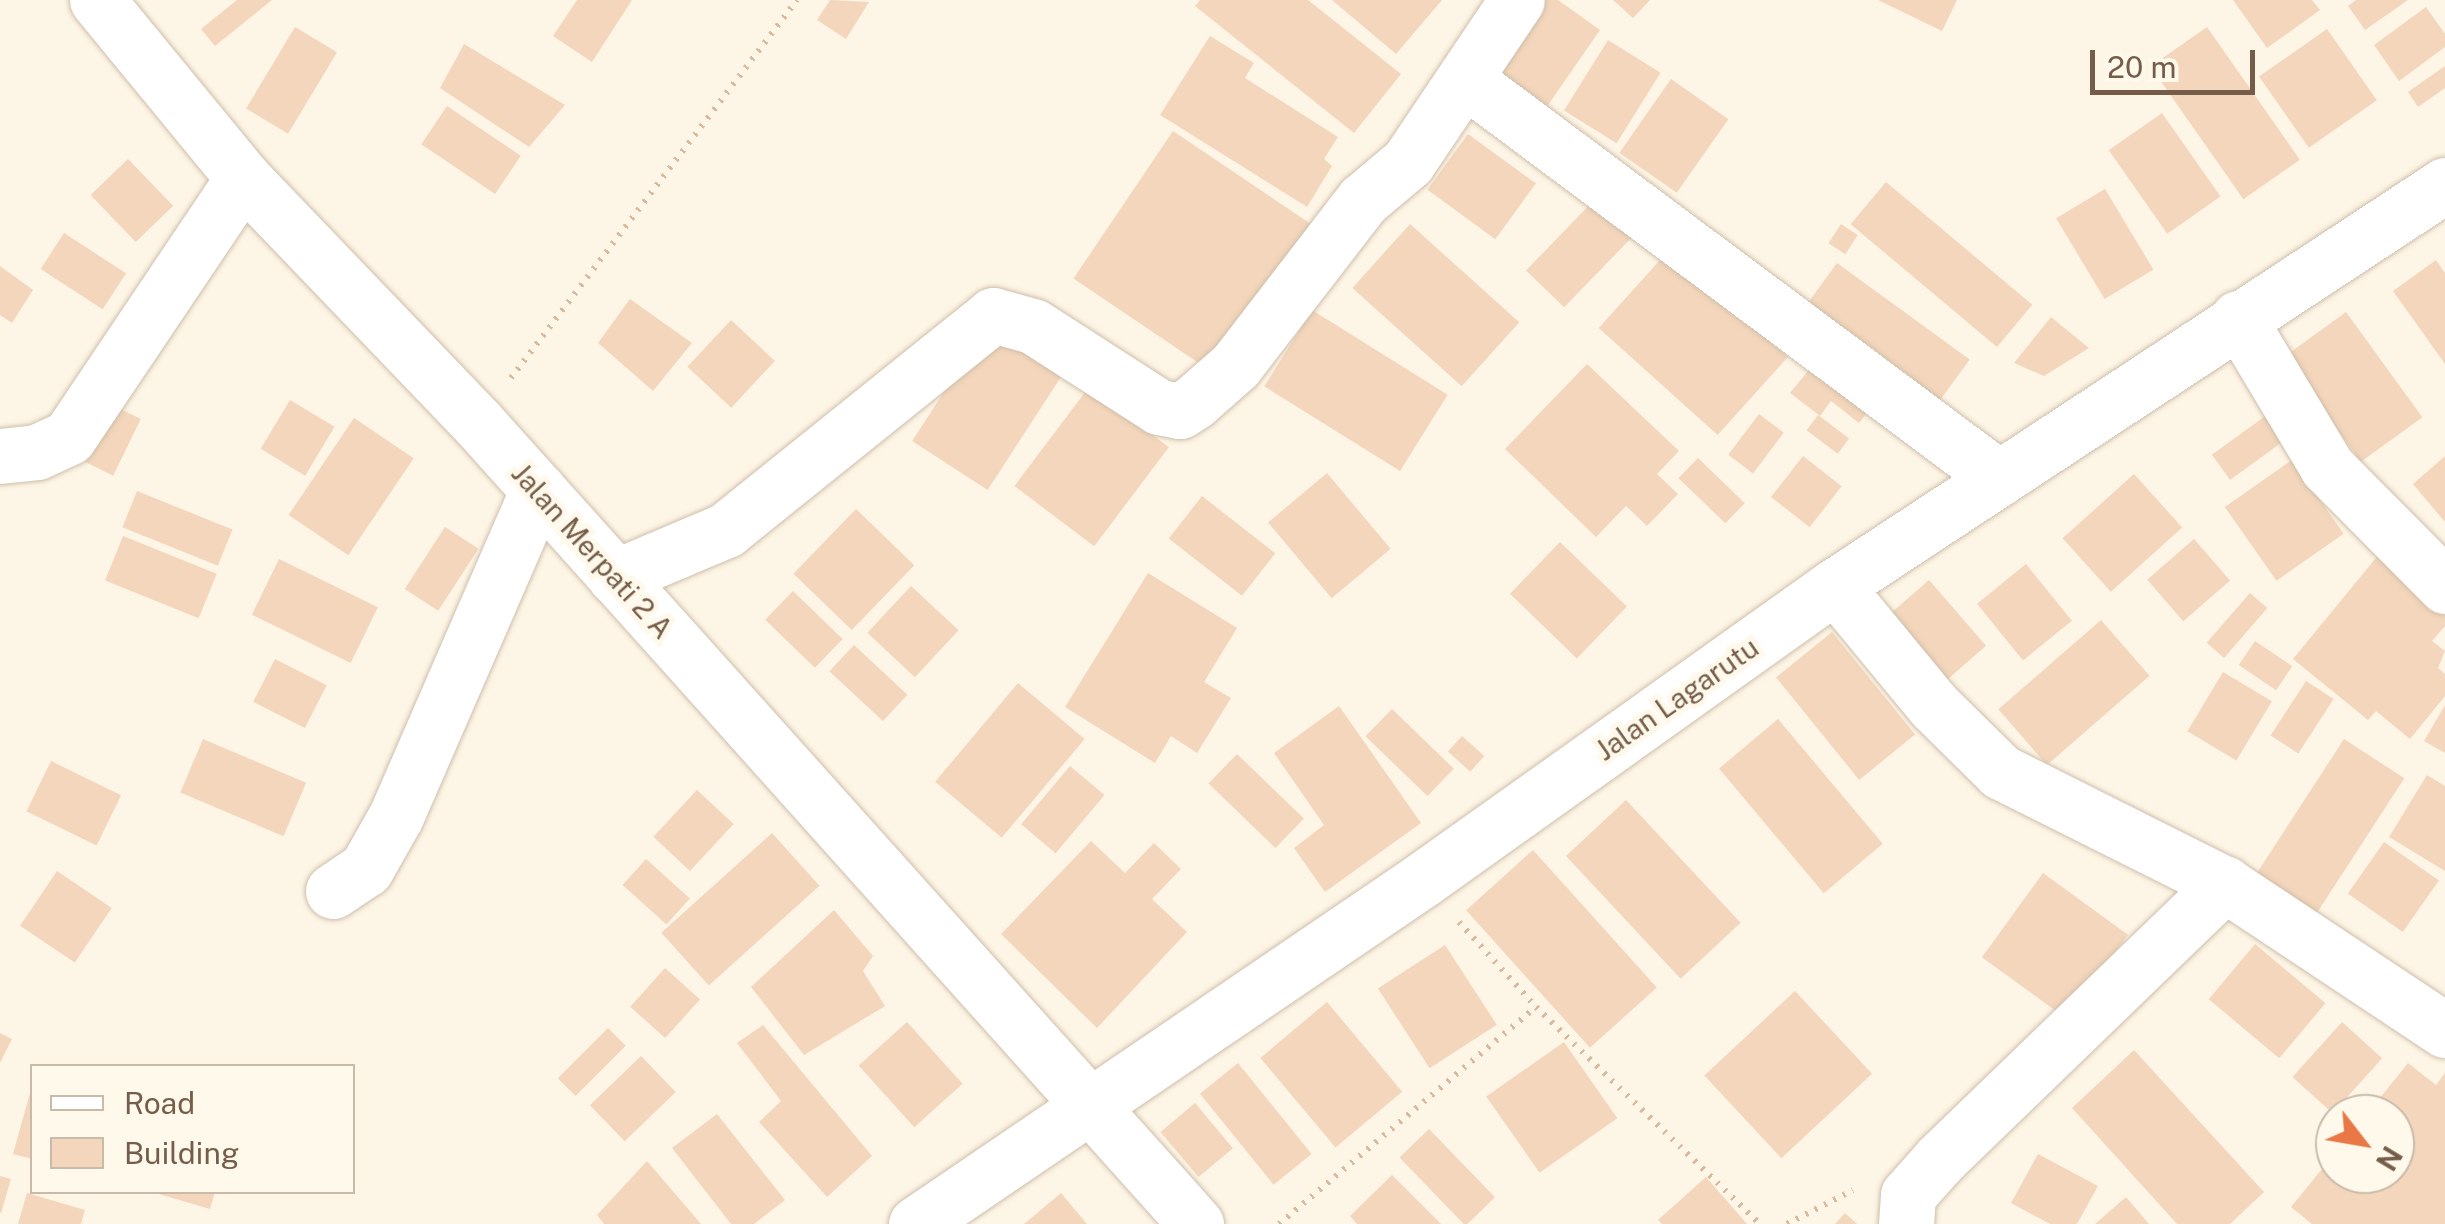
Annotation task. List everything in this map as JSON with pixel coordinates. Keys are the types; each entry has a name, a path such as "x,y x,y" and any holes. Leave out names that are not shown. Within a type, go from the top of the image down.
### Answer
{"street":[{"name":"Jalan Merpati 2 A","path":"97,0 243,178 478,423 1196,1224"},
{"path":"616,577 726,530 994,314 1033,326 1159,408 1180,411 1234,366 1330,241 1408,162 1467,82 1517,0"},
{"path":"1467,82 2000,478"},
{"path":"0,456 37,452 69,438 243,178"},
{"name":"Jalan Lagarutu","path":"916,1224 1090,1102 1422,880 1835,586 2445,185"},
{"path":"2238,318 2327,467 2445,586"},
{"path":"333,891 366,869 396,816 538,490"},
{"path":"1835,586 1934,706 2001,772 2225,884 2445,1030"},
{"path":"1905,1223 1908,1195 1941,1158 2225,884"}],"path":[{"path":"478,423 798,0"},
{"path":"1422,880 1536,1007 1760,1224"},
{"path":"1279,1224 1536,1007"},
{"path":"1787,1224 1854,1189 1905,1223"}],"building":[{"path":"237,0 272,0 215,46 201,29"},
{"path":"577,0 632,0 592,62 553,36"},
{"path":"830,0 869,2 846,39 817,20"},
{"path":"1200,0 1308,0 1401,74 1354,133 1195,6"},
{"path":"1332,0 1442,0 1396,54"},
{"path":"1544,0 1558,0 1600,30 1546,108 1494,72"},
{"path":"1613,0 1650,0 1633,18"},
{"path":"1878,0 1957,0 1942,31"},
{"path":"2233,0 2312,0 2320,10 2267,48"},
{"path":"2356,0 2408,0 2365,30 2348,6"},
{"path":"2426,7 2445,34 2445,47 2399,81 2374,45"},
{"path":"295,27 337,52 288,134 246,108"},
{"path":"2207,27 2300,160 2243,199 2150,67"},
{"path":"2327,29 2377,100 2309,148 2259,77"},
{"path":"1210,36 1254,63 1245,78 1338,137 1324,159 1332,166 1307,207 1160,115"},
{"path":"1608,40 1661,73 1617,143 1564,110"},
{"path":"464,44 565,105 529,147 440,88"},
{"path":"2445,66 2445,88 2418,107 2408,92"},
{"path":"1671,79 1728,119 1677,193 1619,153"},
{"path":"447,106 521,156 495,194 421,144"},
{"path":"2162,113 2221,197 2167,234 2109,150"},
{"path":"1173,131 1312,225 1213,373 1073,279"},
{"path":"1468,134 1536,183 1495,239 1427,190"},
{"path":"128,159 173,206 136,242 91,195"},
{"path":"1886,182 2032,305 1997,347 1851,224"},
{"path":"2105,189 2153,270 2105,299 2056,218"},
{"path":"1599,195 1637,232 1564,307 1526,271"},
{"path":"1410,224 1519,322 1462,386 1352,288"},
{"path":"1841,224 1858,235 1845,254 1828,243"},
{"path":"64,233 126,273 103,309 41,269"},
{"path":"1669,250 1788,357 1718,435 1599,328"},
{"path":"2436,260 2445,273 2445,364 2393,291"},
{"path":"1837,263 1970,359 1936,406 1803,309"},
{"path":"0,266 33,290 12,323 0,315"},
{"path":"630,299 692,343 653,391 598,343"},
{"path":"1312,310 1448,395 1400,471 1264,386"},
{"path":"2346,312 2422,417 2361,462 2285,357"},
{"path":"2051,317 2089,348 2044,376 2014,363"},
{"path":"731,320 775,361 731,408 687,367"},
{"path":"990,321 1065,370 988,490 912,441"},
{"path":"1817,360 1874,404 1859,423 1831,401 1820,416 1790,393"},
{"path":"1587,364 1679,451 1657,474 1678,494 1647,526 1626,506 1596,537 1505,449"},
{"path":"1089,387 1169,447 1094,546 1014,486"},
{"path":"290,400 335,427 305,476 261,449"},
{"path":"112,405 141,419 113,476 84,462"},
{"path":"2275,409 2293,434 2230,480 2212,455"},
{"path":"1759,414 1784,433 1753,473 1728,455"},
{"path":"1818,415 1849,438 1838,454 1807,430"},
{"path":"354,418 414,458 348,555 289,515"},
{"path":"1803,456 1842,486 1810,527 1771,497"},
{"path":"2445,456 2445,522 2413,484"},
{"path":"1698,458 1745,503 1725,523 1679,478"},
{"path":"2292,460 2344,534 2276,581 2225,507"},
{"path":"1327,473 1391,549 1332,598 1268,522"},
{"path":"2134,474 2182,528 2111,592 2063,538"},
{"path":"137,491 232,530 218,566 122,527"},
{"path":"1202,496 1275,553 1242,596 1169,539"},
{"path":"856,509 914,565 852,630 793,574"},
{"path":"445,527 479,549 438,611 405,589"},
{"path":"123,536 217,574 199,618 105,581"},
{"path":"2194,539 2230,581 2183,621 2147,580"},
{"path":"1560,542 1627,607 1577,658 1510,594"},
{"path":"2380,553 2445,608 2445,626 2432,641 2445,651 2438,668 2445,674 2445,696 2410,739 2376,711 2368,720 2293,659"},
{"path":"279,559 378,607 351,663 252,615"},
{"path":"2026,564 2072,621 2023,660 1977,604"},
{"path":"1148,573 1237,628 1204,682 1231,698 1197,753 1171,736 1155,763 1065,707"},
{"path":"1929,580 1986,646 1944,682 1887,617"},
{"path":"911,586 959,630 915,677 867,633"},
{"path":"793,591 843,639 815,668 765,620"},
{"path":"2250,593 2267,608 2224,658 2207,643"},
{"path":"2101,620 2150,676 2047,765 1998,709"},
{"path":"1832,632 1915,735 1859,780 1776,677"},
{"path":"2255,641 2292,666 2276,690 2239,665"},
{"path":"854,645 907,695 883,721 829,671"},
{"path":"275,659 327,685 305,728 253,702"},
{"path":"2223,672 2272,701 2236,761 2187,731"},
{"path":"2306,681 2334,699 2298,753 2271,736"},
{"path":"1018,683 1085,739 1002,838 935,782"},
{"path":"2445,705 2445,753 2424,741"},
{"path":"1339,706 1421,823 1325,892 1294,848 1324,825 1274,753"},
{"path":"1392,709 1454,769 1427,796 1366,736"},
{"path":"1778,719 1883,844 1824,893 1719,768"},
{"path":"1462,736 1484,756 1470,772 1448,752"},
{"path":"203,739 306,783 283,836 180,792"},
{"path":"2344,739 2404,778 2317,913 2256,874"},
{"path":"1237,754 1304,819 1275,848 1209,783"},
{"path":"51,761 121,795 97,846 26,811"},
{"path":"1070,766 1104,795 1056,853 1021,824"},
{"path":"2427,775 2445,786 2445,871 2389,837"},
{"path":"697,790 734,824 690,871 653,837"},
{"path":"1626,800 1741,923 1681,979 1566,856"},
{"path":"772,833 820,886 709,985 661,933"},
{"path":"1091,841 1125,873 1154,843 1181,869 1152,899 1187,932 1097,1028 1001,934"},
{"path":"2384,842 2439,880 2403,932 2348,894"},
{"path":"1533,850 1657,987 1590,1048 1466,910"},
{"path":"646,859 690,898 666,924 623,885"},
{"path":"57,871 112,908 75,963 20,926"},
{"path":"2043,873 2128,935 2067,1019 1982,957"},
{"path":"834,910 873,956 863,971 885,1006 804,1055 751,987"},
{"path":"2255,944 2325,1003 2279,1058 2209,999"},
{"path":"1445,945 1497,1025 1430,1068 1378,989"},
{"path":"665,968 700,999 665,1038 630,1007"},
{"path":"1795,991 1872,1074 1781,1158 1704,1076"},
{"path":"1327,1002 1402,1092 1336,1148 1260,1058"},
{"path":"907,1022 963,1084 914,1127 859,1065"},
{"path":"2342,1022 2382,1058 2350,1094 2315,1094 2315,1097 2292,1077"},
{"path":"763,1025 872,1156 827,1197 759,1122 781,1101 737,1043"},
{"path":"608,1028 626,1046 575,1096 558,1078"},
{"path":"0,1033 12,1039 0,1063"},
{"path":"1564,1042 1617,1118 1540,1173 1486,1096"},
{"path":"2134,1050 2264,1192 2230,1224 2177,1224 2072,1108"},
{"path":"641,1056 676,1092 625,1141 590,1105"},
{"path":"1238,1063 1312,1154 1274,1185 1200,1094"},
{"path":"2408,1063 2436,1085 2445,1073 2445,1224 2312,1224 2291,1207 2315,1178 2315,1194 2415,1194 2415,1094 2383,1094"},
{"path":"30,1093 30,1158 13,1154"},
{"path":"1195,1103 1233,1148 1198,1177 1161,1132"},
{"path":"717,1114 785,1200 754,1224 731,1224 672,1148"},
{"path":"1429,1129 1495,1197 1464,1224 1400,1157"},
{"path":"2038,1154 2098,1186 2077,1224 2050,1224 2011,1203"},
{"path":"647,1161 701,1224 604,1224 597,1215"},
{"path":"1392,1175 1441,1224 1357,1224 1350,1216"},
{"path":"0,1176 11,1179 1,1213 0,1212"},
{"path":"1706,1177 1747,1224 1662,1224 1658,1220"},
{"path":"27,1193 85,1210 81,1224 18,1224"},
{"path":"1061,1193 1087,1224 1024,1224"},
{"path":"159,1194 214,1194 210,1209"},
{"path":"2126,1197 2149,1224 2095,1224"},
{"path":"1845,1213 1857,1224 1835,1224"}]}
